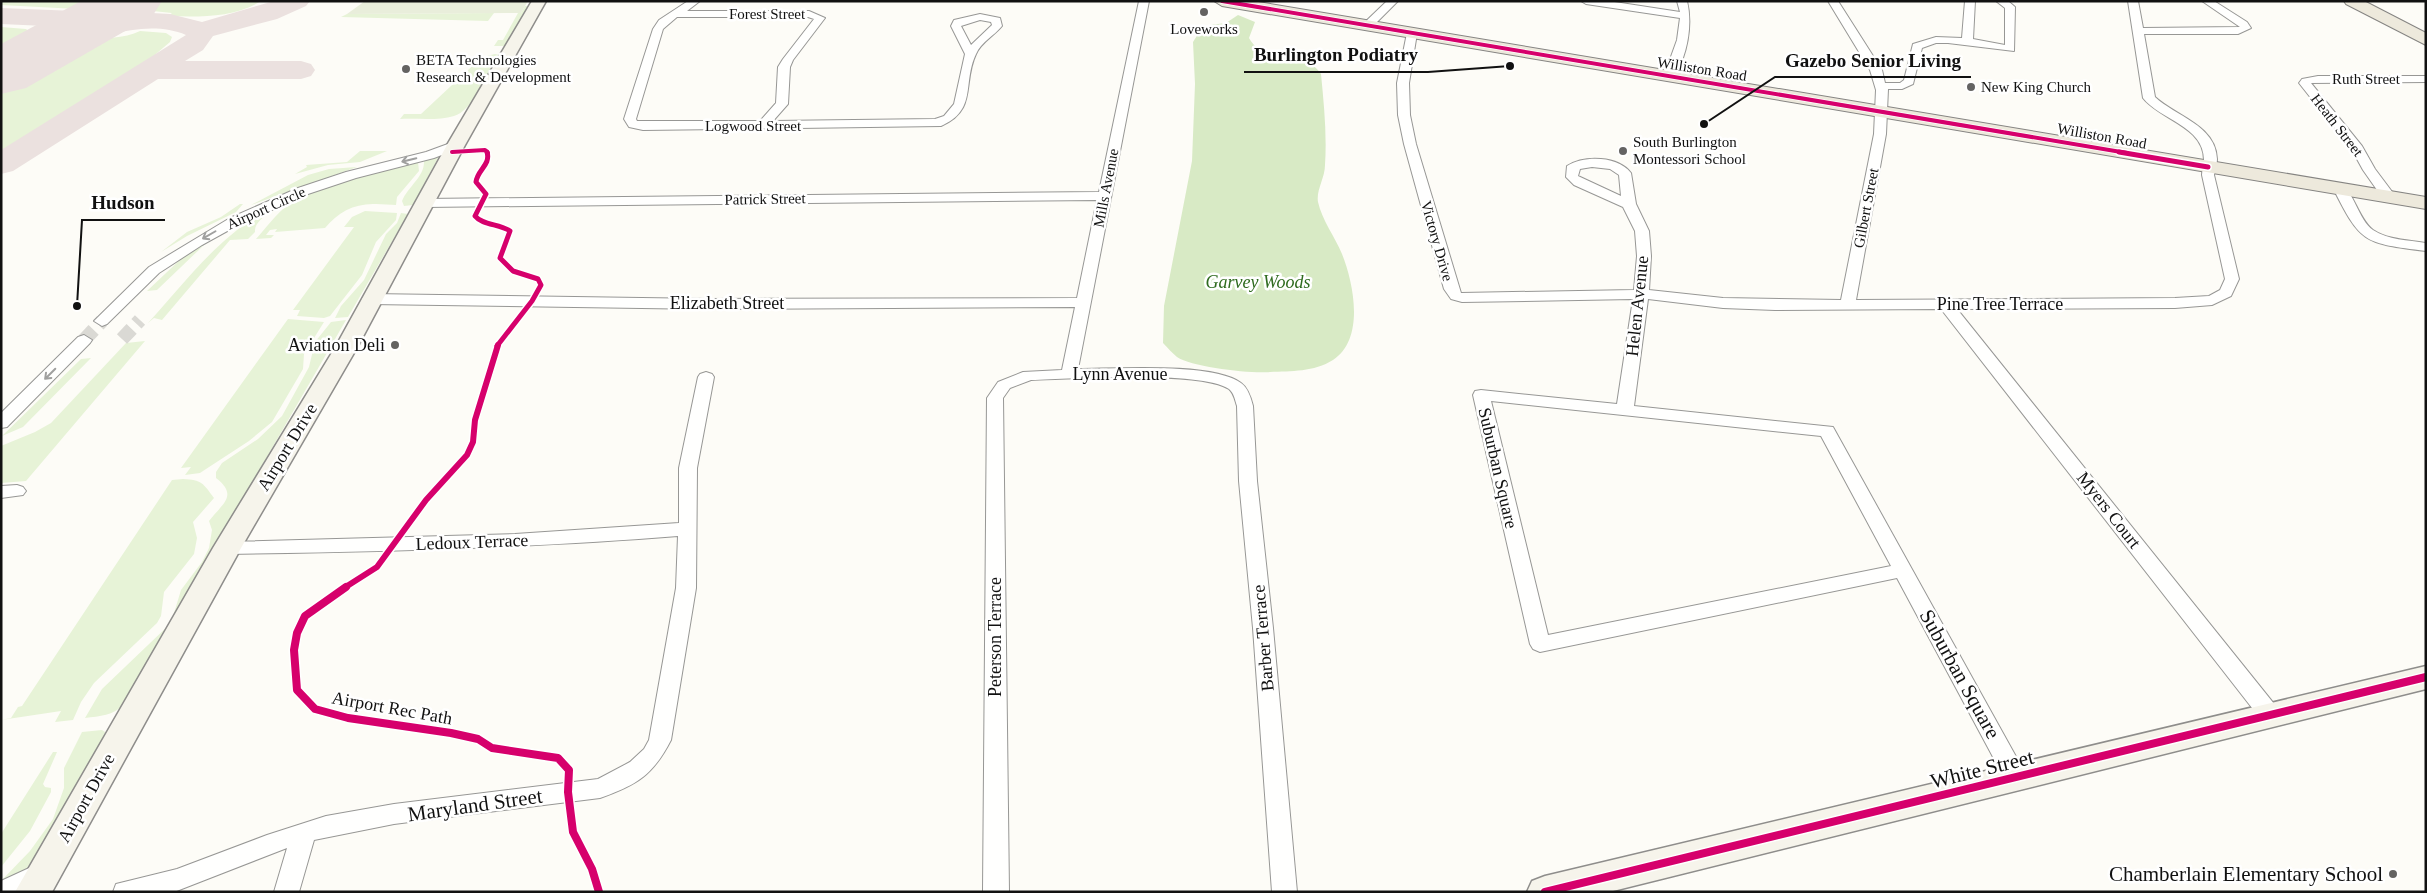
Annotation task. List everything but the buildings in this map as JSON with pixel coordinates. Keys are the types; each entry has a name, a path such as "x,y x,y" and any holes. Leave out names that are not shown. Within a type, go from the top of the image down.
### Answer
{"main road":[{"name":"Airport Drive","path":"38,882 227,548 347,346 370,299 539,1"},
{"name":"Williston Road","path":"1222,1 2426,203"},
{"path":"2352,1 2426,40"},
{"name":"White Street","path":"1545,892 1589,887 2016,778 2426,677"}],"street":[{"name":"Logwood Street","path":"695,1 663,22 658,30 645,64 630,119 631,122 643,126 924,125 943,122 957,112 970,54"},
{"name":"Mills Avenue","path":"1069,374 1144,1"},
{"path":"1367,26 1393,1"},
{"path":"1586,1 1686,16"},
{"path":"1670,76 1686,30 1686,16 1682,1"},
{"name":"Gilbert Street","path":"1833,1 1876,70 1881,86 1882,112 1848,304"},
{"path":"1967,43 1970,1"},
{"path":"1881,86 1902,86 1909,82 1919,44 1940,40 2010,50 2010,8 2001,1"},
{"name":"Pine Tree Terrace","path":"1641,294 1742,304 2175,303 2201,302 2220,297 2229,288 2232,279 2208,175 2211,157 2206,140 2202,134 2157,107 2149,98 2133,1"},
{"path":"2137,31 2238,31 2246,28 2243,24 2206,1"},
{"name":"Forest Street","path":"675,14 808,14 820,18 788,59 784,72 782,104 762,126"},
{"name":"Victory Drive","path":"1412,33 1403,83 1406,126 1452,292 1456,296 1469,299 1641,294"},
{"name":"Ruth Street","path":"2306,81 2426,79"},
{"name":"Heath Street","path":"2306,81 2307,86 2352,141 2381,195"},
{"name":"Airport Circle","path":"102,321 154,270 197,242 235,221 311,188 360,172 430,155 456,145"},
{"path":"2340,188 2359,224 2370,234 2426,247"},
{"name":"Patrick Street","path":"425,203 1105,196"},
{"name":"Helen Avenue","path":"1625,410 1644,259 1639,222 1629,205"},
{"name":"Elizabeth Street","path":"370,299 708,304 1084,302"},
{"name":"Myers Court","path":"1945,304 2271,716"},
{"path":"1,423 84,340"},
{"name":"Lynn Avenue","path":"1004,384 1029,375 1182,374 1214,378 1235,386"},
{"name":"Maryland Street","path":"126,892 178,879 304,832 351,821 589,790 620,780 638,769 657,747 662,732 686,588 688,468 706,377"},
{"name":"Peterson Terrace","path":"996,892 994,407 999,390 1004,384"},
{"name":"Barber Terrace","path":"1235,386 1242,395 1245,406 1248,481 1263,628 1285,892"},
{"name":"Suburban Square","path":"1903,570 1540,644 1481,395 1827,431 1903,570 2016,778"},
{"name":"Ledoux Terrace","path":"227,548 494,542 594,537 687,528"},
{"path":"286,892 304,832"},
{"path":"4,892 38,882"}],"green space":[{"path":"1,1 105,1 77,9 1,5"},
{"path":"156,1 261,1 240,11 216,15 168,16 172,13 143,10"},
{"path":"365,1 528,1 521,13 347,14"},
{"path":"525,6 529,6 505,46 494,46 498,40 503,40 518,13 521,13"},
{"path":"494,13 488,21 341,17 347,14"},
{"name":"Garvey Woods","path":"1238,15 1255,22 1249,38 1255,46 1273,54 1304,60 1321,74 1326,154 1325,170 1318,193 1318,202 1322,215 1346,266 1353,295 1354,310 1350,339 1343,351 1326,364 1310,369 1261,372 1208,367 1177,357 1163,343 1164,306 1192,161 1195,84 1193,42 1200,31 1210,25 1226,23"},
{"path":"1,27 26,29 32,34 23,46 1,57"},
{"path":"140,31 166,33 172,37 170,42 143,65 1,152 1,88 73,47 83,43 134,34"},
{"path":"495,54 500,55 486,80 474,99 461,113 441,118 400,119 404,114 421,114 482,57"},
{"path":"360,151 387,151 360,162 328,165 295,174 307,167 306,165 347,162"},
{"path":"440,154 413,205 404,206 402,201 422,171 424,160"},
{"path":"418,162 419,171 397,197 396,205 361,205 341,213 325,228 275,232 277,229 270,230 266,235 274,235 271,238 256,239 288,205 316,189 368,173"},
{"path":"357,167 251,205 308,175 329,169"},
{"path":"240,204 243,204 236,212 187,236 161,252 187,232 221,217"},
{"path":"365,211 397,213 396,220 376,242 362,275 330,316 324,318 297,316 300,310 293,310 354,227 344,227 352,217"},
{"path":"264,212 270,212 262,218 255,232 248,239 230,240 162,320 154,318 148,323 216,248"},
{"path":"401,213 408,214 348,317 335,318 341,306 364,280 386,234 397,223"},
{"path":"200,245 204,245 157,290 147,291 184,256"},
{"path":"288,319 324,322 304,354 303,369 272,422 249,441 200,473 185,475 191,467 181,468"},
{"path":"346,320 171,622 181,590 202,562 209,548 212,530 209,521 226,500 226,490 223,484 216,478 216,472 222,463 258,439 282,416 309,367 315,342 331,322"},
{"path":"145,341 26,481 1,483 1,446 51,423 126,343"},
{"path":"91,358 23,427 2,436 81,359"},
{"path":"183,479 202,483 214,498 193,522 197,538 194,554 164,592 161,616 157,623 94,683 81,702 73,720 55,722 61,711 1,720 11,718 18,707 22,706 172,480"},
{"path":"171,623 124,704 111,713 85,718 102,689"},
{"path":"102,730 105,732 104,739 35,858 25,870 1,881 30,851 53,819 64,788 64,768 82,732"},
{"path":"53,752 57,752 43,784 45,787 51,788 51,792 30,831 1,867 1,834"}],"taxiway":[{"path":"200,31 268,13 297,1"},
{"path":"1,16 76,19"},
{"path":"46,18 56,20 65,25 63,31 55,41 26,59 82,35 134,23 170,22 186,25 200,31"},
{"path":"151,70 193,44 199,37 200,31"},
{"path":"1,164 151,70"},
{"path":"151,70 301,70"}],"runway":[{"path":"1,73 130,1"}],"tunnel":[{"path":"122,339 140,320"},
{"path":"84,340 102,321"}],"cycle path":[{"path":"1222,1 2208,167"},
{"name":"Airport Rec Path","path":"452,152 485,150 488,154 488,161 476,182 486,194 475,216 478,220 503,226 510,231 500,258 513,271 538,279 541,285 532,301 498,343 475,420 473,442 467,455 426,500 377,567 305,616 297,633 294,650 297,690 315,709 348,718 451,733 478,739 492,748 558,758 569,770 568,792 573,832 592,869 599,892"},
{"path":"1545,892 2426,677"}],"place":[{"name":"Loveworks","path":"1204,12"},
{"name":"Burlington Podiatry","path":"1510,66"},
{"name":"BETA Technologies Research & Development","path":"406,69"},
{"name":"New King Church","path":"1971,87"},
{"name":"Gazebo Senior Living","path":"1704,124"},
{"name":"South Burlington Montessori School","path":"1623,151"},
{"name":"Hudson","path":"77,306"},
{"name":"Aviation Deli","path":"395,345"},
{"name":"Chamberlain Elementary School","path":"2393,874"}]}
